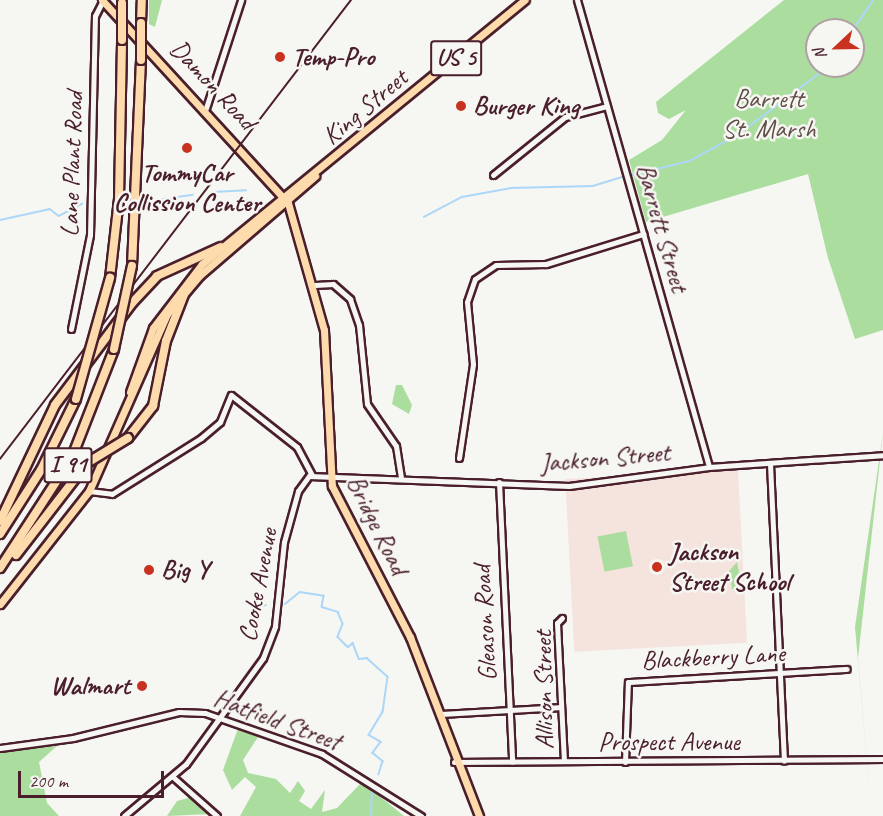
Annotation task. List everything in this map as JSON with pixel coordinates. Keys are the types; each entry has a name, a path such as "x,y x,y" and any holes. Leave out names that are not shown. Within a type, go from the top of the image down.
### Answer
{"highway":[{"name":"I 91","path":"0,570 72,457 114,349 132,266 142,0"},
{"name":"I 91","path":"0,534 42,470 76,399 110,278 119,199 122,1"},
{"path":"0,521 55,405 133,302 168,270 221,247"},
{"path":"0,570 87,463 128,438 151,410 166,341 184,292"}],"main road":[{"name":"Damon Road","path":"103,0 206,108 286,199"},
{"name":"King Street","path":"286,199 525,0"},
{"name":"US 5","path":"130,392 140,356 161,313 221,247 286,199"},
{"name":"US 5","path":"0,604 89,491 158,328 184,292 286,199"},
{"name":"Bridge Road","path":"286,199 315,285 327,363 329,475 410,637 454,762 479,816"}],"street":[{"name":"Lane Plant Road","path":"71,329 90,235 95,16 103,0"},
{"path":"206,108 241,0"},
{"name":"Barrett Street","path":"577,0 709,467"},
{"path":"493,175 565,117 607,106"},
{"path":"459,458 473,364 468,297 475,279 496,265 546,264 643,234"},
{"path":"315,285 333,284 350,299 359,325 368,407 396,446 401,477"},
{"path":"89,491 117,491 207,434 231,395 297,447 312,475 329,475"},
{"name":"Jackson Street","path":"329,475 576,485 709,467 883,455"},
{"path":"770,464 784,761"},
{"name":"Cooke Avenue","path":"124,816 173,777 221,716 272,639 284,542 302,482 312,475"},
{"name":"Gleason Road","path":"499,482 512,762"},
{"name":"Allison Street","path":"562,618 556,623 564,761"},
{"name":"Blackberry Lane","path":"625,762 628,682 847,669"},
{"path":"439,714 560,707"},
{"name":"Hatfield Street","path":"0,748 73,738 179,712 221,716 350,768 421,816"},
{"name":"Prospect Avenue","path":"454,762 883,759"},
{"path":"173,777 217,816"}],"shaded area":[{"name":"Jackson Street School","path":"738,470 747,643 574,652 565,479"}],"green space":[{"path":"149,0 162,0 155,27 149,24"},
{"name":"Barrett St. Marsh","path":"784,0 883,0 883,330 855,339 828,258 808,174 646,222 629,160 662,140 686,110 669,119 658,113 656,102"},
{"path":"396,385 402,385 412,405 409,414 392,404"},
{"path":"883,433 858,658 872,816 855,627"},
{"path":"626,531 633,566 604,572 598,537"},
{"path":"737,562 742,588 732,589 729,571"},
{"path":"239,726 260,734 243,760 248,773 276,779 290,793 298,781 305,791 299,801 311,809 325,790 322,812 337,808 362,782 404,816 240,816 256,787 245,777 232,790 223,770"},
{"path":"57,746 39,762 47,803 59,816 0,816 0,752"},
{"path":"192,797 211,814 167,816 177,801"}],"waterway":[{"path":"861,18 873,0"},
{"path":"632,175 690,161 739,134 813,78"},
{"path":"424,217 462,197 511,188 593,186 622,177"},
{"path":"213,192 246,190"},
{"path":"163,199 193,195"},
{"path":"0,220 50,209 59,216 82,204"},
{"path":"285,604 300,592 324,596 322,607 338,612 343,624 338,637 348,647 353,643 359,659 367,658 388,677 383,712 369,735 381,742 373,753 383,761 379,774"},
{"path":"255,608 266,605"},
{"path":"371,816 372,791"}],"railway":[{"path":"0,459 351,0"}],"place":[{"name":"Temp-Pro","path":"280,57"},
{"name":"Burger King","path":"461,106"},
{"name":"TommyCar Collission Center","path":"187,148"},
{"name":"Jackson Street School","path":"657,567"},
{"name":"Big Y","path":"149,570"},
{"name":"Walmart","path":"142,686"}]}
